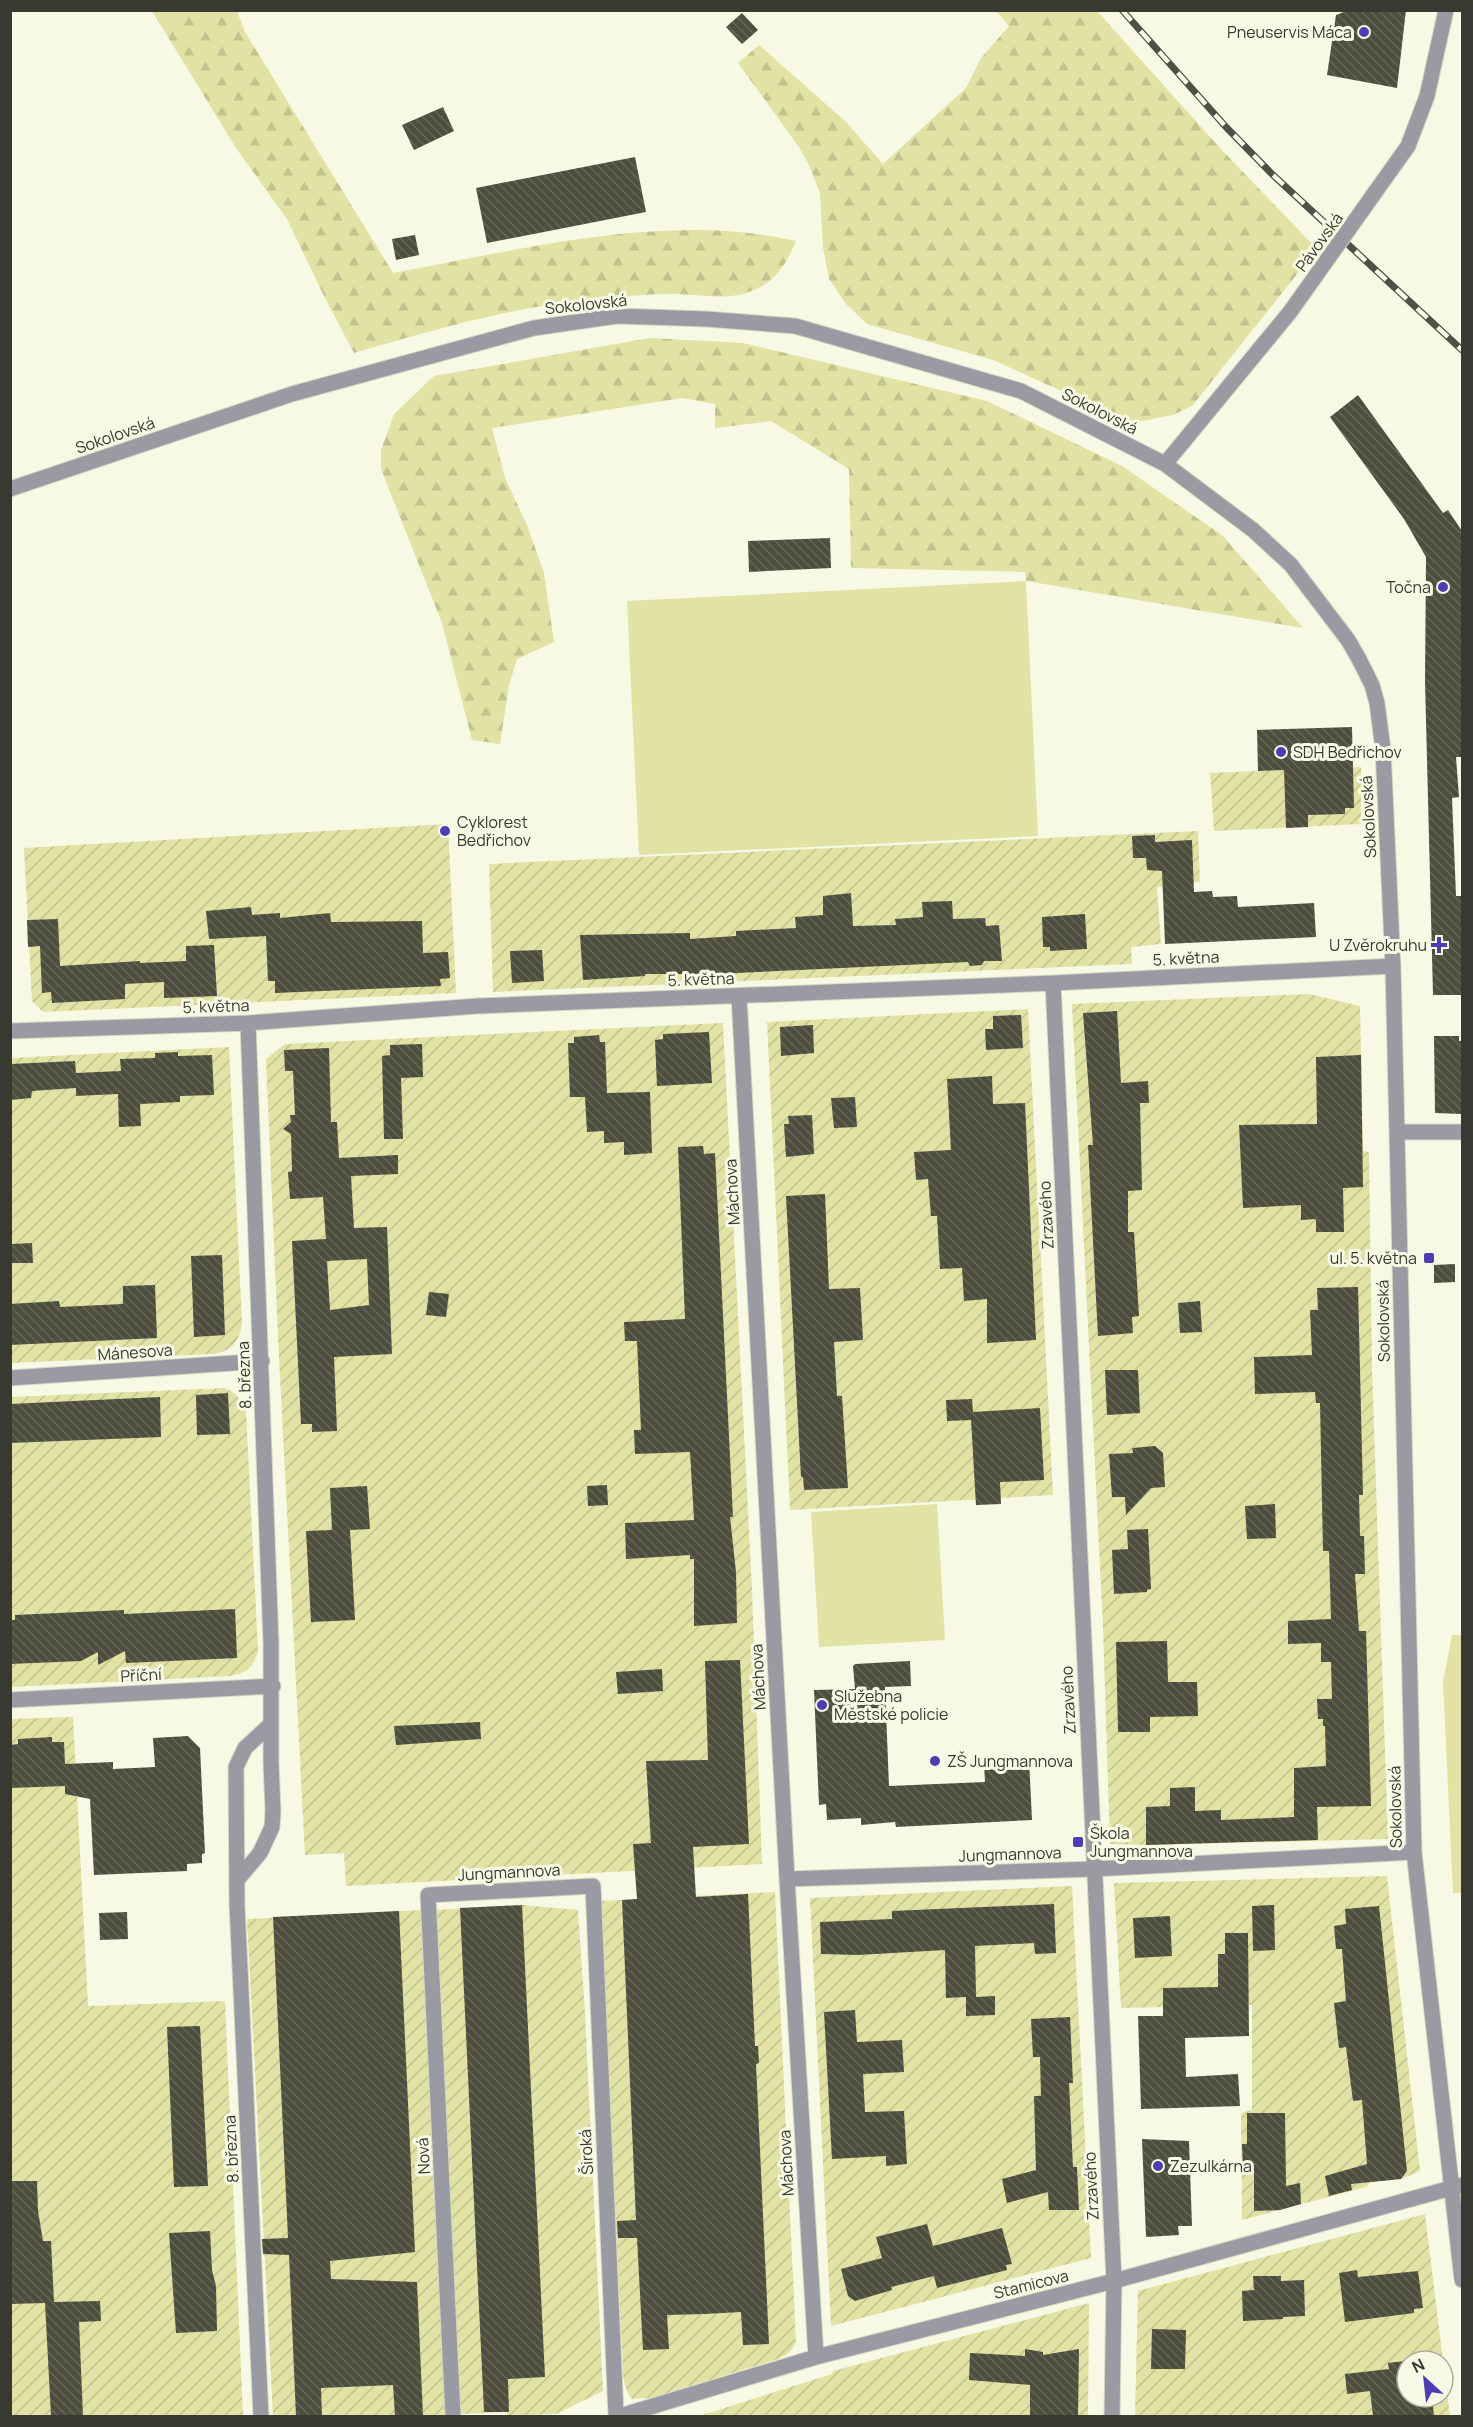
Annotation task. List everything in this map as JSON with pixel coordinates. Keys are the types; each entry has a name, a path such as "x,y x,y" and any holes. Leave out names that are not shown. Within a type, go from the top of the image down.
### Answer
{"street":[{"name":"Pávovská","path":"1165,464 1290,312 1408,146 1428,96 1446,10"},
{"name":"Sokolovská","path":"10,489 292,394 534,328 617,316 706,319 795,326 1021,391 1165,464 1253,530 1291,565 1348,640 1372,685 1377,703 1383,749 1393,966 1414,1852 1457,2186 1462,2280"},
{"name":"5. května","path":"10,1031 248,1023 478,1006 1053,983 1393,966"},
{"name":"Zrzavého","path":"1053,983 1114,2281 1112,2416"},
{"name":"Máchova","path":"739,996 787,1879 816,2357"},
{"name":"8. března","path":"237,1880 260,1853 272,1827 270,1725 273,1686 248,1023"},
{"path":"1397,1132 1462,1132"},
{"name":"Mánesova","path":"10,1378 262,1361"},
{"name":"Příční","path":"10,1700 273,1686"},
{"name":"8. března","path":"261,2416 237,1880 236,1767 245,1748 270,1725"},
{"name":"Jungmannova","path":"787,1879 1094,1869 1414,1852"},
{"name":"Jungmannova","path":"428,1895 592,1886"},
{"name":"Široká","path":"592,1886 618,2416"},
{"name":"Nová","path":"428,1895 453,2416"},
{"name":"Stamicova","path":"618,2416 816,2357 1114,2281 1457,2186"}],"green space":[{"path":"152,11 237,11 245,32 393,273 542,245 646,232 697,230 747,233 796,241 784,265 773,278 766,284 740,295 722,297 646,295 563,303 473,320 354,353 287,219 236,148"},
{"path":"996,11 1097,11 1219,147 1317,249 1193,405 1173,415 1137,422 1110,413 993,360 867,324 846,304 829,279 823,247 820,193 809,165 799,147 738,63 759,45 845,121 883,164 966,88 981,58 1009,26"},
{"path":"650,338 743,343 987,401 1122,466 1223,536 1303,628 1026,581 1025,572 851,568 849,469 771,421 715,428 715,404 682,398 492,428 505,478 527,525 544,573 554,642 517,659 509,685 500,744 472,740 442,623 381,469 381,450 394,414 434,376"},
{"path":"1026,581 1038,836 639,855 627,601"},
{"path":"1361,767 1361,824 1214,831 1210,773"},
{"path":"448,824 456,993 43,1012 32,1001 24,848"},
{"path":"1198,831 1200,882 1157,887 1161,944 1131,947 1132,964 493,992 489,864"},
{"path":"1309,994 1360,1006 1363,1151 1369,1152 1372,1368 1388,1839 1110,1844 1103,1627 1072,1004"},
{"path":"1028,1009 1053,1495 790,1510 767,1022"},
{"path":"723,1023 752,1589 762,1864 346,1886 344,1853 305,1855 266,1059 285,1044"},
{"path":"229,1047 242,1324 236,1341 225,1351 213,1354 11,1363 11,1058"},
{"path":"225,1388 238,1397 246,1412 258,1651 254,1662 245,1671 230,1676 11,1687 10,1397"},
{"path":"937,1504 945,1640 819,1647 811,1512"},
{"path":"1452,1635 1462,1635 1462,1893 1453,1893 1443,1682"},
{"path":"73,1717 88,2006 225,2001 243,2416 12,2416 10,2409 10,1719"},
{"path":"1387,1876 1420,2171 1401,2179 1371,2182 1366,2187 1242,2220 1241,2113 1252,2110 1252,2005 1121,2008 1114,1883"},
{"path":"1072,1886 1091,2258 831,2326 810,1898"},
{"path":"775,1892 796,2342 787,2354 775,2360 651,2398 632,2399 624,2382 623,2369 600,1901"},
{"path":"522,1905 578,1910 603,2391 556,2414 507,2416 507,2412 461,2414 436,1910"},
{"path":"421,1910 445,2415 273,2416 247,1919"},
{"path":"1425,2214 1442,2349 1395,2349 1395,2409 1449,2409 1450,2416 1135,2416 1138,2291"},
{"path":"1089,2303 1088,2416 699,2416 832,2374 833,2371"}],"building":[{"path":"1349,10 1406,10 1397,88 1327,75 1336,15"},
{"path":"742,13 758,30 742,44 726,27"},
{"path":"443,107 454,131 414,150 402,125"},
{"path":"635,157 646,212 487,243 476,188"},
{"path":"415,235 419,255 396,260 392,239"},
{"path":"1358,395 1443,513 1448,510 1462,531 1462,757 1456,757 1459,797 1452,798 1456,896 1462,896 1462,995 1433,995 1425,681 1426,557 1404,519 1330,417"},
{"path":"830,538 831,568 749,572 748,541"},
{"path":"1352,727 1354,808 1345,808 1345,814 1308,815 1308,827 1286,828 1284,770 1258,771 1257,730"},
{"path":"1155,835 1155,842 1192,840 1194,892 1212,891 1213,897 1237,896 1238,907 1314,903 1316,937 1165,944 1162,871 1147,870 1146,858 1133,858 1132,836"},
{"path":"851,893 853,926 896,925 895,919 923,917 922,902 952,901 953,919 985,918 986,926 999,925 1002,961 984,961 982,965 970,966 968,962 714,974 645,974 645,976 583,980 580,935 690,933 690,939 736,936 736,931 796,928 795,917 823,915 823,896"},
{"path":"251,907 252,915 280,913 280,918 330,913 331,922 422,921 423,953 448,952 450,978 440,979 441,986 275,993 275,981 268,981 266,936 209,939 206,911"},
{"path":"1085,914 1087,949 1050,951 1050,947 1043,947 1042,917"},
{"path":"58,919 60,966 140,961 140,963 186,961 186,946 214,945 217,996 164,998 164,982 125,984 125,999 52,1003 51,992 42,993 40,946 28,947 27,920"},
{"path":"542,950 544,981 512,983 510,951"},
{"path":"1117,1011 1121,1083 1148,1081 1149,1103 1140,1103 1142,1190 1128,1191 1128,1232 1134,1232 1139,1316 1132,1317 1133,1333 1098,1336 1088,1145 1093,1145 1083,1013"},
{"path":"1021,1015 1023,1048 986,1050 985,1029 993,1029 993,1016"},
{"path":"813,1025 814,1053 781,1056 780,1027"},
{"path":"709,1032 712,1083 657,1086 655,1040 663,1039 663,1034"},
{"path":"599,1035 600,1042 605,1042 607,1093 650,1092 652,1153 624,1155 624,1142 604,1143 604,1131 587,1132 585,1097 570,1097 568,1043 574,1043 574,1037"},
{"path":"1434,1036 1459,1036 1459,1041 1462,1041 1462,1114 1435,1113"},
{"path":"422,1044 423,1077 401,1078 403,1139 384,1139 382,1056 390,1055 390,1045"},
{"path":"329,1048 331,1122 337,1122 339,1158 398,1155 398,1174 351,1176 354,1228 387,1227 392,1354 334,1357 337,1431 312,1432 312,1424 301,1424 292,1241 326,1239 323,1197 290,1199 288,1172 292,1171 291,1134 283,1129 291,1122 290,1115 295,1115 293,1071 285,1071 284,1050","holes":["367,1259 369,1305 330,1310 327,1261"]},
{"path":"178,1052 178,1056 212,1055 214,1095 180,1096 180,1102 140,1104 141,1126 119,1127 118,1094 76,1096 76,1088 32,1091 31,1098 10,1100 11,1064 75,1061 76,1073 121,1071 120,1059 155,1058 155,1053"},
{"path":"1361,1055 1363,1187 1343,1188 1344,1232 1316,1232 1316,1219 1301,1220 1301,1205 1243,1208 1239,1125 1317,1124 1316,1057"},
{"path":"992,1076 993,1104 1025,1103 1036,1340 987,1343 987,1299 964,1301 962,1268 940,1269 937,1216 931,1216 928,1179 916,1180 914,1152 951,1150 947,1079"},
{"path":"855,1097 857,1127 834,1128 831,1098"},
{"path":"812,1115 814,1154 786,1157 784,1124 789,1124 788,1116"},
{"path":"703,1146 704,1154 715,1153 733,1517 730,1517 736,1572 737,1623 694,1626 694,1559 690,1559 690,1555 626,1559 625,1523 694,1520 690,1452 635,1454 634,1430 641,1430 637,1341 625,1341 624,1322 685,1319 678,1147"},
{"path":"825,1194 829,1289 860,1288 863,1340 834,1342 837,1396 842,1396 848,1488 804,1490 803,1477 801,1477 786,1196"},
{"path":"32,1243 33,1263 12,1263 12,1244"},
{"path":"222,1255 225,1335 194,1337 191,1256"},
{"path":"1455,1264 1455,1282 1434,1283 1434,1265"},
{"path":"155,1285 157,1338 10,1345 10,1304 59,1301 60,1307 123,1304 123,1286"},
{"path":"1358,1287 1363,1495 1359,1495 1360,1536 1364,1536 1365,1574 1355,1574 1359,1631 1366,1631 1371,1806 1317,1807 1318,1840 1146,1845 1146,1807 1170,1806 1170,1788 1195,1787 1195,1811 1221,1810 1221,1820 1294,1817 1294,1768 1326,1766 1325,1726 1323,1726 1323,1719 1318,1719 1317,1699 1332,1699 1331,1662 1321,1662 1321,1643 1288,1644 1288,1621 1331,1619 1329,1551 1323,1551 1320,1403 1316,1403 1315,1392 1255,1394 1254,1357 1312,1355 1310,1310 1318,1310 1317,1288"},
{"path":"429,1292 449,1294 446,1317 426,1315"},
{"path":"1200,1301 1202,1332 1180,1333 1178,1303"},
{"path":"1105,1370 1138,1370 1140,1413 1107,1415"},
{"path":"228,1393 230,1434 197,1435 196,1395"},
{"path":"160,1397 161,1437 10,1443 10,1404"},
{"path":"972,1399 973,1412 1040,1408 1044,1480 1000,1482 1001,1504 976,1505 971,1420 947,1421 946,1400"},
{"path":"1155,1446 1163,1453 1165,1487 1151,1488 1126,1515 1125,1497 1112,1497 1109,1454 1133,1453 1132,1448"},
{"path":"607,1485 608,1505 588,1506 587,1486"},
{"path":"367,1486 370,1529 350,1530 355,1620 311,1622 306,1531 332,1530 330,1488"},
{"path":"1275,1504 1276,1538 1247,1539 1245,1506"},
{"path":"1148,1529 1151,1589 1147,1592 1114,1594 1112,1550 1128,1549 1127,1530"},
{"path":"235,1609 237,1658 126,1663 125,1651 98,1665 98,1652 81,1661 10,1664 10,1620 15,1620 15,1615 124,1610 124,1614"},
{"path":"1167,1641 1168,1682 1197,1682 1198,1716 1150,1717 1150,1732 1118,1732 1116,1642"},
{"path":"740,1660 749,1844 693,1847 696,1897 748,1894 755,2046 758,2046 759,2063 756,2064 769,2344 743,2345 741,2312 667,2315 669,2349 643,2350 637,2238 618,2238 617,2221 636,2220 622,1900 637,1899 633,1844 651,1843 646,1761 708,1760 705,1661"},
{"path":"910,1661 911,1686 885,1687 889,1786 985,1782 984,1762 1029,1759 1032,1820 896,1827 895,1822 861,1825 861,1818 827,1820 826,1804 819,1805 814,1690 855,1689 853,1666 855,1664"},
{"path":"662,1669 663,1691 618,1694 616,1672"},
{"path":"480,1722 481,1739 396,1745 394,1726"},
{"path":"188,1736 200,1748 205,1853 202,1854 202,1863 187,1864 187,1871 94,1875 90,1799 65,1794 65,1786 10,1788 10,1745 18,1744 18,1739 52,1737 52,1742 64,1742 65,1764 113,1762 113,1769 155,1767 153,1738"},
{"path":"1054,1904 1056,1953 1035,1954 1034,1943 975,1946 976,1997 995,1996 995,2015 966,2016 966,1997 946,1998 945,1950 858,1955 821,1954 820,1922 892,1919 892,1911"},
{"path":"522,1905 545,2377 508,2379 509,2412 484,2412 460,1908"},
{"path":"1274,1905 1275,1950 1253,1951 1252,1906"},
{"path":"1379,1906 1407,2171 1401,2179 1351,2184 1352,2190 1329,2196 1325,2176 1367,2164 1362,2100 1353,2101 1346,2047 1339,2048 1334,2003 1346,2001 1342,1949 1336,1949 1334,1926 1346,1924 1345,1909"},
{"path":"399,1911 415,2252 330,2261 331,2279 417,2282 423,2416 395,2416 393,2385 321,2388 322,2416 296,2416 289,2255 263,2254 262,2239 288,2238 273,1917"},
{"path":"127,1912 128,1939 100,1940 99,1913"},
{"path":"1170,1916 1172,1956 1135,1958 1133,1918"},
{"path":"1225,1933 1248,1933 1249,2036 1185,2038 1186,2077 1238,2074 1240,2106 1141,2109 1138,2016 1163,2016 1163,1988 1218,1987 1218,1954 1225,1954"},
{"path":"855,2010 857,2042 902,2040 904,2072 863,2074 865,2112 904,2111 907,2164 886,2166 886,2156 832,2159 824,2012"},
{"path":"1070,2017 1073,2083 1069,2083 1073,2167 1077,2167 1079,2210 1049,2210 1048,2192 1007,2203 1002,2179 1036,2170 1034,2096 1041,2096 1040,2057 1033,2057 1031,2019"},
{"path":"200,2026 208,2186 174,2187 167,2027"},
{"path":"1247,2113 1285,2113 1286,2186 1300,2183 1301,2204 1280,2210 1254,2211 1254,2171 1243,2171 1242,2144 1247,2144"},
{"path":"1142,2139 1189,2141 1192,2226 1178,2226 1179,2235 1146,2237"},
{"path":"10,2181 37,2181 38,2211 43,2241 51,2241 54,2302 100,2301 101,2321 79,2322 83,2416 51,2416 45,2303 10,2304"},
{"path":"927,2224 933,2246 1002,2228 1012,2264 1006,2265 1007,2270 937,2288 934,2276 891,2287 892,2290 855,2301 848,2296 841,2269 882,2258 876,2237"},
{"path":"210,2231 212,2270 216,2286 217,2331 176,2333 169,2233"},
{"path":"1357,2270 1358,2277 1418,2271 1423,2308 1414,2309 1414,2313 1345,2322 1339,2273"},
{"path":"1253,2276 1281,2276 1281,2281 1304,2280 1305,2316 1243,2321 1242,2291 1254,2290"},
{"path":"1152,2329 1186,2330 1185,2369 1151,2369"},
{"path":"1025,2349 1043,2352 1043,2355 1079,2349 1078,2416 1030,2416 1030,2385 969,2380 970,2353 1025,2356"},
{"path":"1395,2362 1395,2409 1433,2409 1434,2416 1373,2416 1370,2391 1347,2394 1345,2374 1389,2369 1388,2363"}],"railway":[{"path":"1122,10 1226,127 1272,174 1462,350"}],"place":[{"name":"Pneuservis Máca","path":"1364,32"},
{"name":"Točna","path":"1443,587"},
{"name":"SDH Bedřichov","path":"1281,752"},
{"name":"Cyklorest Bedřichov","path":"445,831"},
{"name":"U Zvěrokruhu","path":"1439,945"},
{"name":"ul. 5. května","path":"1429,1258"},
{"name":"Služebna Městské policie","path":"822,1705"},
{"name":"ZŠ Jungmannova","path":"935,1761"},
{"name":"Škola Jungmannova","path":"1078,1842"},
{"name":"Zezulkárna","path":"1158,2166"}]}
